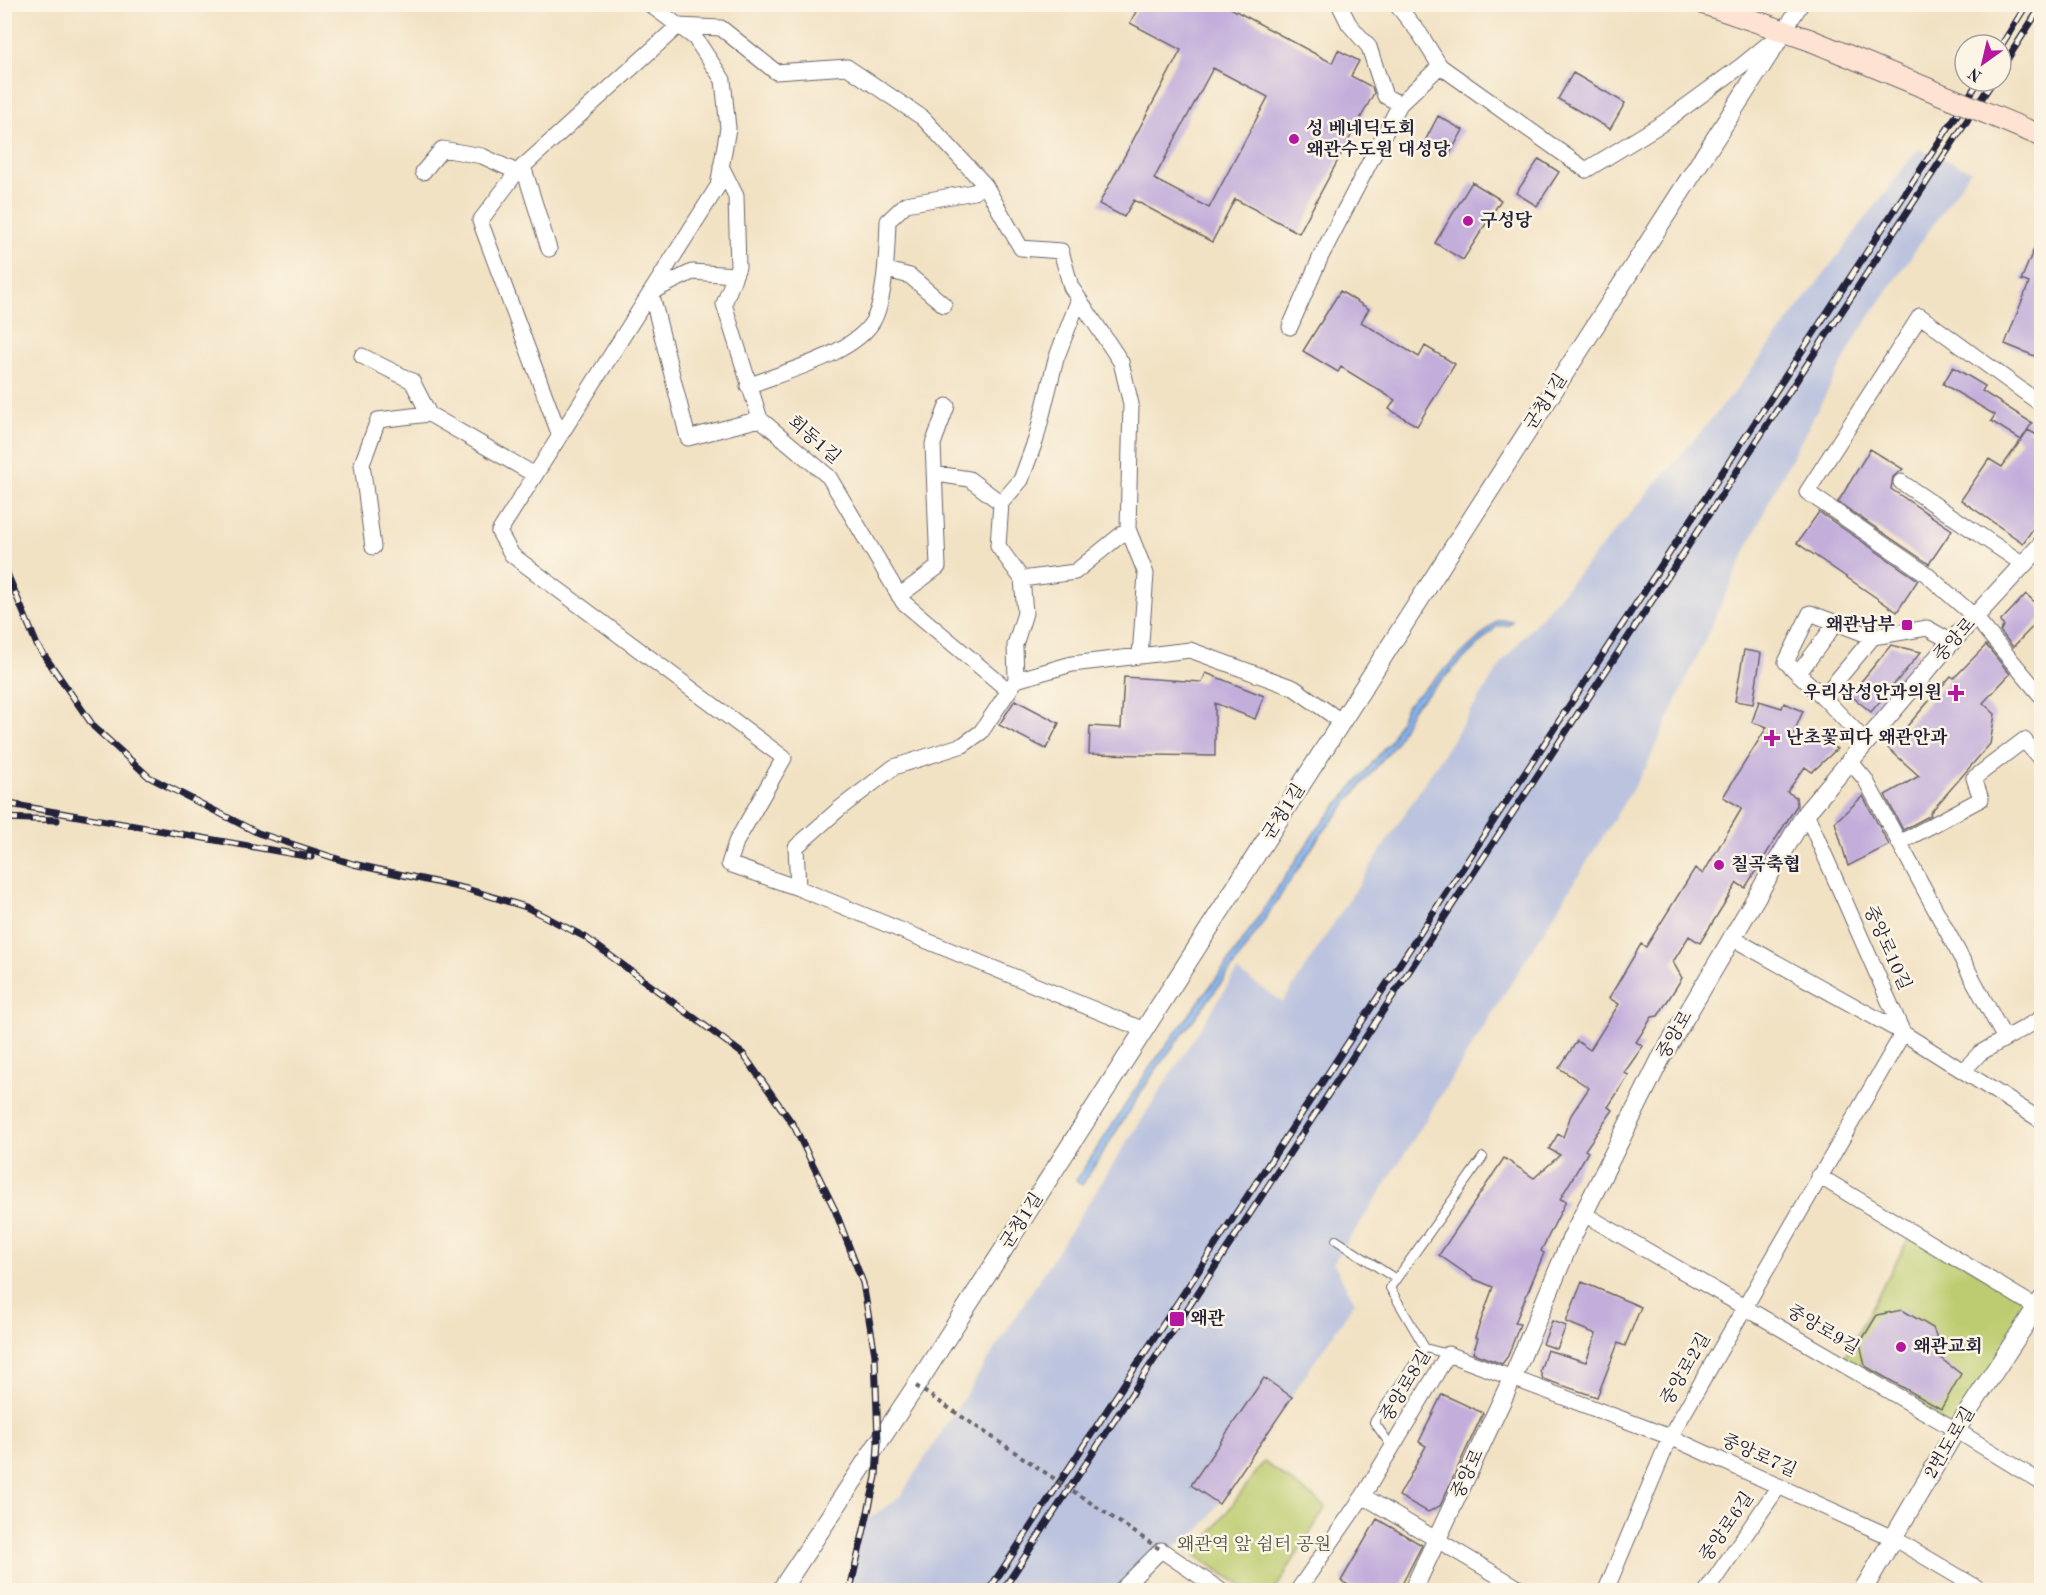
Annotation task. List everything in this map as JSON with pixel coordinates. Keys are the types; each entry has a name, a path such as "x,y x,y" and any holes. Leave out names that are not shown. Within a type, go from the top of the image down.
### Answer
{"main road":[{"path":"1705,4 1732,8 2042,136"}],"street":[{"path":"649,4 695,38 723,80 728,128 718,186 499,532 512,555 784,758 736,842 729,864 798,888 1144,1030"},
{"path":"1344,4 1341,8 1349,24 1369,47 1385,96 1400,104"},
{"path":"1396,4 1420,34 1440,66 1586,170 1663,123 1784,31 1801,4"},
{"path":"560,436 480,221 520,169 678,26 721,28 776,72 847,67 923,118 985,185 1021,248 1061,251 1071,287 1121,362 1131,404 1128,529 1146,574 1140,656"},
{"name":"군청1길","path":"781,1590 916,1386 1784,31"},
{"path":"1290,327 1321,256 1400,104 1440,66"},
{"path":"423,172 442,149 482,156 520,169"},
{"name":"회동1길","path":"722,166 736,196 738,267 724,304 760,419 829,477 903,602 1012,686"},
{"path":"520,169 549,249"},
{"path":"748,386 818,358 857,339 874,320 887,270 888,221 906,204 974,192 985,185"},
{"path":"887,270 910,276 944,305"},
{"path":"651,292 692,272 735,275"},
{"path":"651,292 688,438 760,419"},
{"path":"798,888 796,847 839,809 894,767 963,745 981,732 1012,686 1015,645 1025,613 1022,579 998,546 1001,503 1021,480 1036,439 1056,360 1079,299"},
{"path":"2042,405 1920,315 1807,492 1925,573 1975,617 2042,697"},
{"path":"362,357 412,381 429,414 535,475"},
{"path":"899,596 938,567 937,474 933,444 947,406"},
{"path":"374,547 363,464 378,420 429,414"},
{"path":"937,474 969,479 1001,503"},
{"path":"1901,482 2024,564"},
{"path":"1022,579 1075,572 1128,529"},
{"name":"중앙로","path":"1413,1590 1512,1378 1584,1214 1660,1060 1806,813 1952,642 2042,544"},
{"path":"1866,742 1786,662 1810,613 1873,637 1927,628 1952,642"},
{"path":"1798,674 1836,623"},
{"path":"1823,698 1873,637"},
{"path":"1012,686 1072,664 1190,650 1294,688 1342,722"},
{"path":"1899,843 1980,799 1974,778 2024,740 2042,761"},
{"path":"1850,761 1865,779 2005,1039"},
{"name":"중앙로10길","path":"1806,813 1903,1033"},
{"path":"1732,938 1903,1033 2042,1121"},
{"path":"1963,1071 1980,1053 2042,1018"},
{"name":"중앙로2길","path":"1606,1590 1670,1437 1903,1033"},
{"path":"1819,1176 2039,1303"},
{"name":"중앙로9길","path":"1584,1214 1956,1430 2042,1483"},
{"name":"2번도로길","path":"1863,1590 1956,1430 2039,1303"},
{"name":"중앙로8길","path":"1298,1590 1363,1496 1448,1354 1512,1378"},
{"name":"중앙로7길","path":"1512,1378 1670,1437 1779,1486 1893,1538 1981,1590"},
{"name":"중앙로6길","path":"1707,1590 1779,1486"},
{"path":"1363,1496 1522,1590"},
{"path":"1121,1590 1161,1550 1213,1589"}],"lane":[{"path":"1448,1354 1425,1348 1390,1288 1483,1157"},
{"path":"1336,1240 1396,1279"},
{"path":"1392,1447 1374,1422 1425,1348"}],"path":[{"path":"916,1386 1161,1550"}],"shaded area":[{"path":"1918,149 1971,170 1859,332 1771,497 1645,769 1382,1190 1333,1263 1355,1302 1201,1529 1124,1582 1117,1590 845,1590 864,1522 900,1497 1237,971 1283,1002 1504,660 1734,393"}],"green space":[{"path":"1912,1233 2036,1307 1956,1430 1841,1363"},
{"name":"왜관역 앞 쉼터 공원","path":"1264,1462 1326,1507 1275,1590 1248,1590 1195,1555"}],"water":[{"path":"1498,620 1512,621 1509,625 1497,626 1412,709 1395,744 1319,837 1235,964 1154,1072 1082,1185 1076,1181 1149,1069 1230,960 1315,832 1390,742 1407,705"}],"building":[{"path":"1140,4 1223,4 1332,63 1338,50 1359,61 1351,76 1372,87 1374,93 1299,233 1235,199 1212,242 1134,200 1124,217 1099,204 1181,50 1130,23","holes":["1213,68 1268,97 1209,208 1154,179"]},
{"path":"1573,73 1625,103 1610,129 1558,99"},
{"path":"1438,116 1463,130 1449,155 1425,141"},
{"path":"1539,159 1559,172 1537,206 1516,193"},
{"name":"구성당","path":"1472,182 1501,200 1463,260 1435,243"},
{"path":"2042,230 2042,359 2005,344 2029,283 2021,280"},
{"path":"1340,291 1369,309 1361,322 1419,357 1425,346 1455,364 1417,426 1389,409 1395,400 1341,367 1338,372 1303,351"},
{"path":"1953,367 1985,386 1982,391 2032,423 2021,440 1991,421 1995,415 1943,384"},
{"path":"2028,430 2042,438 2042,516 2023,543 1961,500 1989,459 2002,467"},
{"path":"1870,449 1903,469 1893,477 1891,489 1952,530 1929,564 1838,502"},
{"path":"1819,512 1918,580 1897,612 1797,543"},
{"path":"2026,594 2042,609 2042,617 2013,647 2000,631 2004,626 2000,622"},
{"path":"1891,645 1921,652 1871,712 1850,695"},
{"path":"1986,645 2010,674 1983,703 1995,714 1990,744 1930,813 1931,815 1903,830 1885,795 1919,776 1888,748 1951,676 1954,678"},
{"path":"1744,650 1761,653 1753,704 1735,701"},
{"path":"1206,673 1264,696 1255,719 1215,703 1215,756 1089,754 1090,726 1121,728 1124,677 1202,682"},
{"path":"1015,700 1059,723 1046,749 999,725"},
{"path":"1759,701 1782,708 1784,703 1803,711 1792,737 1821,740 1837,749 1812,772 1805,767 1787,792 1796,797 1797,805 1745,888 1737,883 1700,943 1689,936 1673,962 1682,978 1658,1016 1652,1017 1636,1042 1643,1046 1624,1073 1629,1075 1608,1107 1613,1110 1585,1150 1588,1152 1560,1199 1566,1201 1541,1251 1544,1253 1515,1323 1520,1324 1508,1356 1502,1364 1473,1353 1478,1338 1475,1337 1493,1287 1474,1279 1439,1255 1504,1158 1534,1178 1560,1155 1549,1149 1558,1134 1563,1137 1571,1115 1589,1088 1559,1068 1577,1041 1590,1050 1619,1004 1609,998 1641,944 1646,947 1695,868 1703,874 1742,808 1723,797 1767,727 1752,722"},
{"path":"1863,796 1889,845 1848,866 1835,822"},
{"path":"1582,1282 1641,1307 1625,1346 1618,1343 1597,1397 1543,1379 1540,1371 1547,1350 1586,1362 1596,1334 1566,1322"},
{"path":"1902,1310 1933,1328 1939,1343 1935,1354 1961,1374 1941,1409 1865,1366 1860,1343 1877,1315"},
{"path":"1552,1321 1566,1326 1557,1349 1543,1344"},
{"path":"1264,1378 1292,1397 1219,1504 1191,1485"},
{"path":"1442,1394 1483,1413 1440,1506 1428,1512 1399,1496 1426,1446 1419,1442"},
{"path":"1377,1519 1422,1545 1399,1590 1358,1590 1341,1581"}],"railway":[{"path":"2009,33 2027,4"},
{"path":"2013,50 2042,5"},
{"path":"989,1590 1971,93"},
{"path":"1003,1590 1985,93"},
{"path":"4,566 37,645 94,727 149,777 258,833 353,864 467,889 526,907 585,937 743,1054 794,1126 835,1210 863,1283 875,1355 878,1443 876,1477 850,1590"},
{"path":"4,803 311,857"},
{"path":"4,818 57,820"}],"place":[{"name":"성 베네딕도회 왜관수도원 대성당","path":"1294,139"},
{"name":"구성당","path":"1468,221"},
{"name":"왜관남부","path":"1907,625"},
{"name":"우리삼성안과의원","path":"1956,693"},
{"name":"난초꽃피다 왜관안과","path":"1772,738"},
{"name":"칠곡축협","path":"1719,865"},
{"name":"왜관","path":"1177,1319"},
{"name":"왜관교회","path":"1901,1347"}]}
